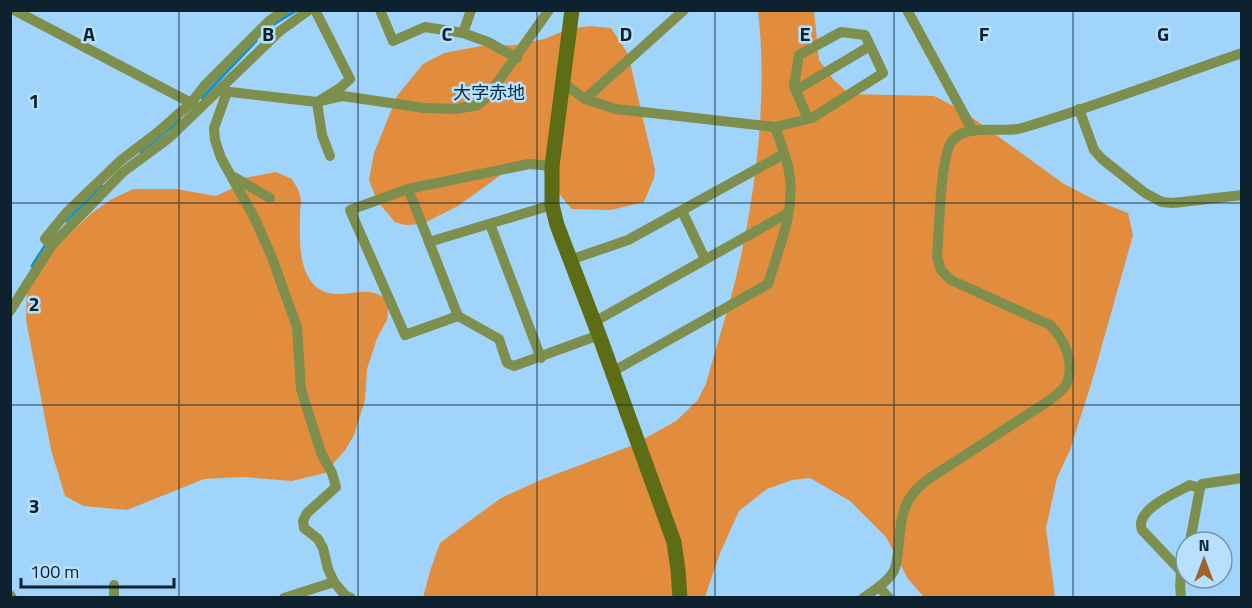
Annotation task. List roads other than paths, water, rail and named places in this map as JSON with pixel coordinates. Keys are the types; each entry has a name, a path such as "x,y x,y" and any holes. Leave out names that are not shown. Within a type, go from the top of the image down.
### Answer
{"street":[{"path":"14,10 195,105"},
{"path":"10,311 49,243 123,172 170,138 195,105 205,85 269,21 285,10"},
{"path":"195,105 223,91 280,31 309,10"},
{"path":"315,10 350,79 317,102"},
{"path":"380,10 393,42 425,27 442,28 488,42 517,58"},
{"path":"463,33 471,10"},
{"path":"223,91 317,102 343,96 424,108 456,109 478,105 488,97 549,10"},
{"path":"572,10 552,166 552,205 557,225 597,328 674,542 680,597"},
{"path":"585,99 684,10"},
{"path":"907,10 973,131"},
{"path":"562,82 585,99 616,109 775,127 808,118 883,73 865,35 841,32 799,55 794,86 808,118"},
{"path":"796,90 870,46"},
{"path":"863,597 879,587 892,574 896,565 905,505 914,491 937,473 1050,400 1067,383 1070,369 1066,347 1059,334 1050,325 951,280 941,270 937,258 944,161 952,141 973,131 1018,129 1242,53"},
{"path":"223,91 214,128 215,140 221,158 254,217 271,255 297,327 302,389 321,453 332,473 336,487 307,513 303,521 304,528 318,539 334,582 345,595 351,597"},
{"path":"317,102 322,135 330,156"},
{"path":"1079,109 1094,150 1102,159 1145,193 1162,202 1173,203 1242,195"},
{"path":"612,372 768,284 786,230 788,213 789,172 775,127"},
{"path":"570,260 628,240 784,154"},
{"path":"458,316 405,335 350,210 408,189 529,164 552,166"},
{"path":"231,175 270,198"},
{"path":"408,189 458,316 499,339 507,363 514,366 541,358 597,328 705,259 788,213"},
{"path":"429,242 552,205"},
{"path":"682,211 705,259"},
{"path":"490,224 541,358"},
{"path":"1193,530 1202,484 1242,478"},
{"path":"1174,564 1142,530 1139,524 1141,518 1146,511 1172,494 1190,485 1200,488"},
{"path":"284,597 334,582"},
{"path":"114,585 114,597"},
{"path":"879,587 889,597"}],"waterway":[{"path":"274,24 297,10"},
{"path":"202,98 256,41"},
{"path":"141,152 180,120"},
{"path":"66,221 102,186"},
{"path":"32,266 46,244"}],"district":[{"name":"大字赤地","path":"489,93"}]}
